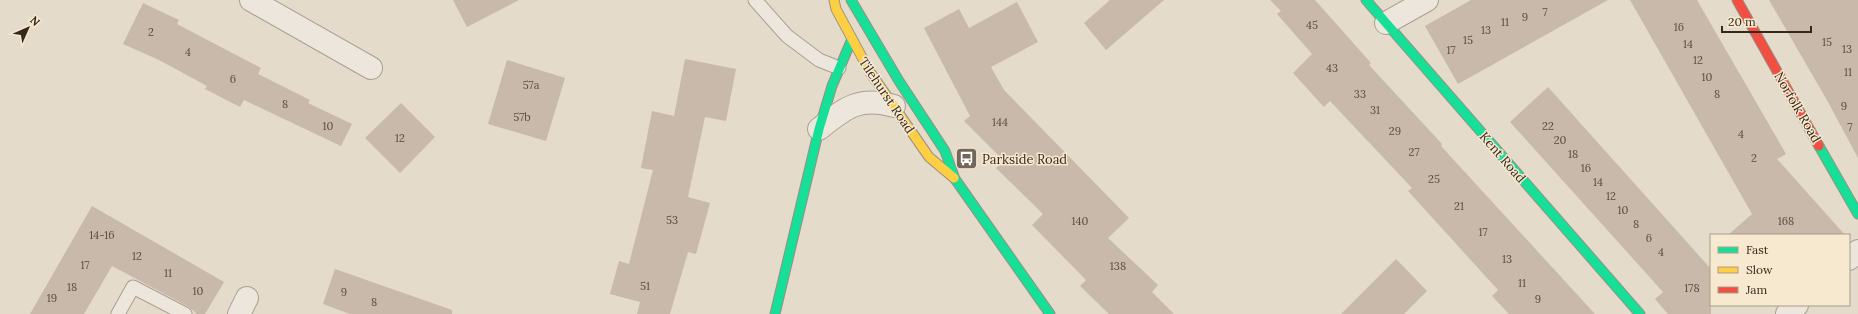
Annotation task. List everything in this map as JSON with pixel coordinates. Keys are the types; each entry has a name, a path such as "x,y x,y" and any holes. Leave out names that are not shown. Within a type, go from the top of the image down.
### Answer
{"street":[{"path":"251,0 371,68"},
{"name":"Tilehurst Road","path":"834,0 836,9 870,72 929,157 955,179 1050,314"},
{"name":"Tilehurst Road","path":"851,0 899,81 945,150 955,179"},
{"name":"Kent Road","path":"1366,0 1640,314"},
{"path":"1386,23 1427,0"},
{"name":"Norfolk Road","path":"1737,0 1858,214"},
{"path":"775,314 819,129 832,86 852,39"},
{"path":"819,129 840,112 857,103 878,101 894,106"},
{"path":"1850,258 1858,251"},
{"path":"1787,314 1796,306"}],"lane":[{"path":"755,0 787,36 819,60 839,68"},
{"path":"118,314 133,287 185,314"}],"building":[{"path":"453,0 519,0 467,27"},
{"path":"1110,0 1164,0 1106,50 1084,23"},
{"path":"1270,0 1315,0 1371,63 1369,65 1442,144 1441,146 1595,314 1509,314 1492,296 1498,290 1408,191 1412,188 1330,101 1324,107 1293,73 1312,54 1277,14 1281,11"},
{"path":"1471,0 1608,0 1458,84 1425,26"},
{"path":"1630,0 1697,0 1786,154 1777,159 1844,234 1729,234 1752,214"},
{"path":"1769,0 1858,0 1858,158 1828,102"},
{"path":"1017,2 1038,42 991,67 1004,90 1129,218 1108,238 1158,285 1152,292 1174,314 1109,314 1080,286 1086,280 1032,225 1043,214 996,168 1004,161 964,121 970,116 924,28 959,9 969,28"},
{"path":"143,3 179,20 177,24 261,68 258,74 310,100 308,103 352,124 341,146 244,100 240,107 205,89 207,86 159,60 123,44"},
{"path":"685,59 736,69 726,121 705,117 688,197 710,203 696,254 688,252 670,314 637,314 640,302 610,294 619,261 629,264 653,170 641,168 652,111 674,116"},
{"path":"507,60 565,78 546,141 488,124"},
{"path":"1548,87 1710,268 1711,314 1668,314 1655,299 1663,292 1510,122"},
{"path":"401,103 435,137 400,173 365,138"},
{"path":"92,206 224,282 205,314 197,314 189,307 112,266 84,314 30,314"},
{"path":"1396,259 1427,291 1404,314 1341,314"},
{"path":"335,269 452,310 452,314 350,314 323,304"}],"traffic: fast":[{"path":"851,0 899,81 945,151 955,179 1050,314"},
{"path":"1366,0 1640,314"},
{"path":"775,314 819,129 832,86 852,39"},
{"path":"1819,146 1858,214"}],"traffic: slow":[{"path":"834,0 836,9 870,72 929,157 954,178"}],"traffic: jam":[{"path":"1737,0 1819,146"}],"place":[{"name":"Parkside Road","path":"967,159"}]}
